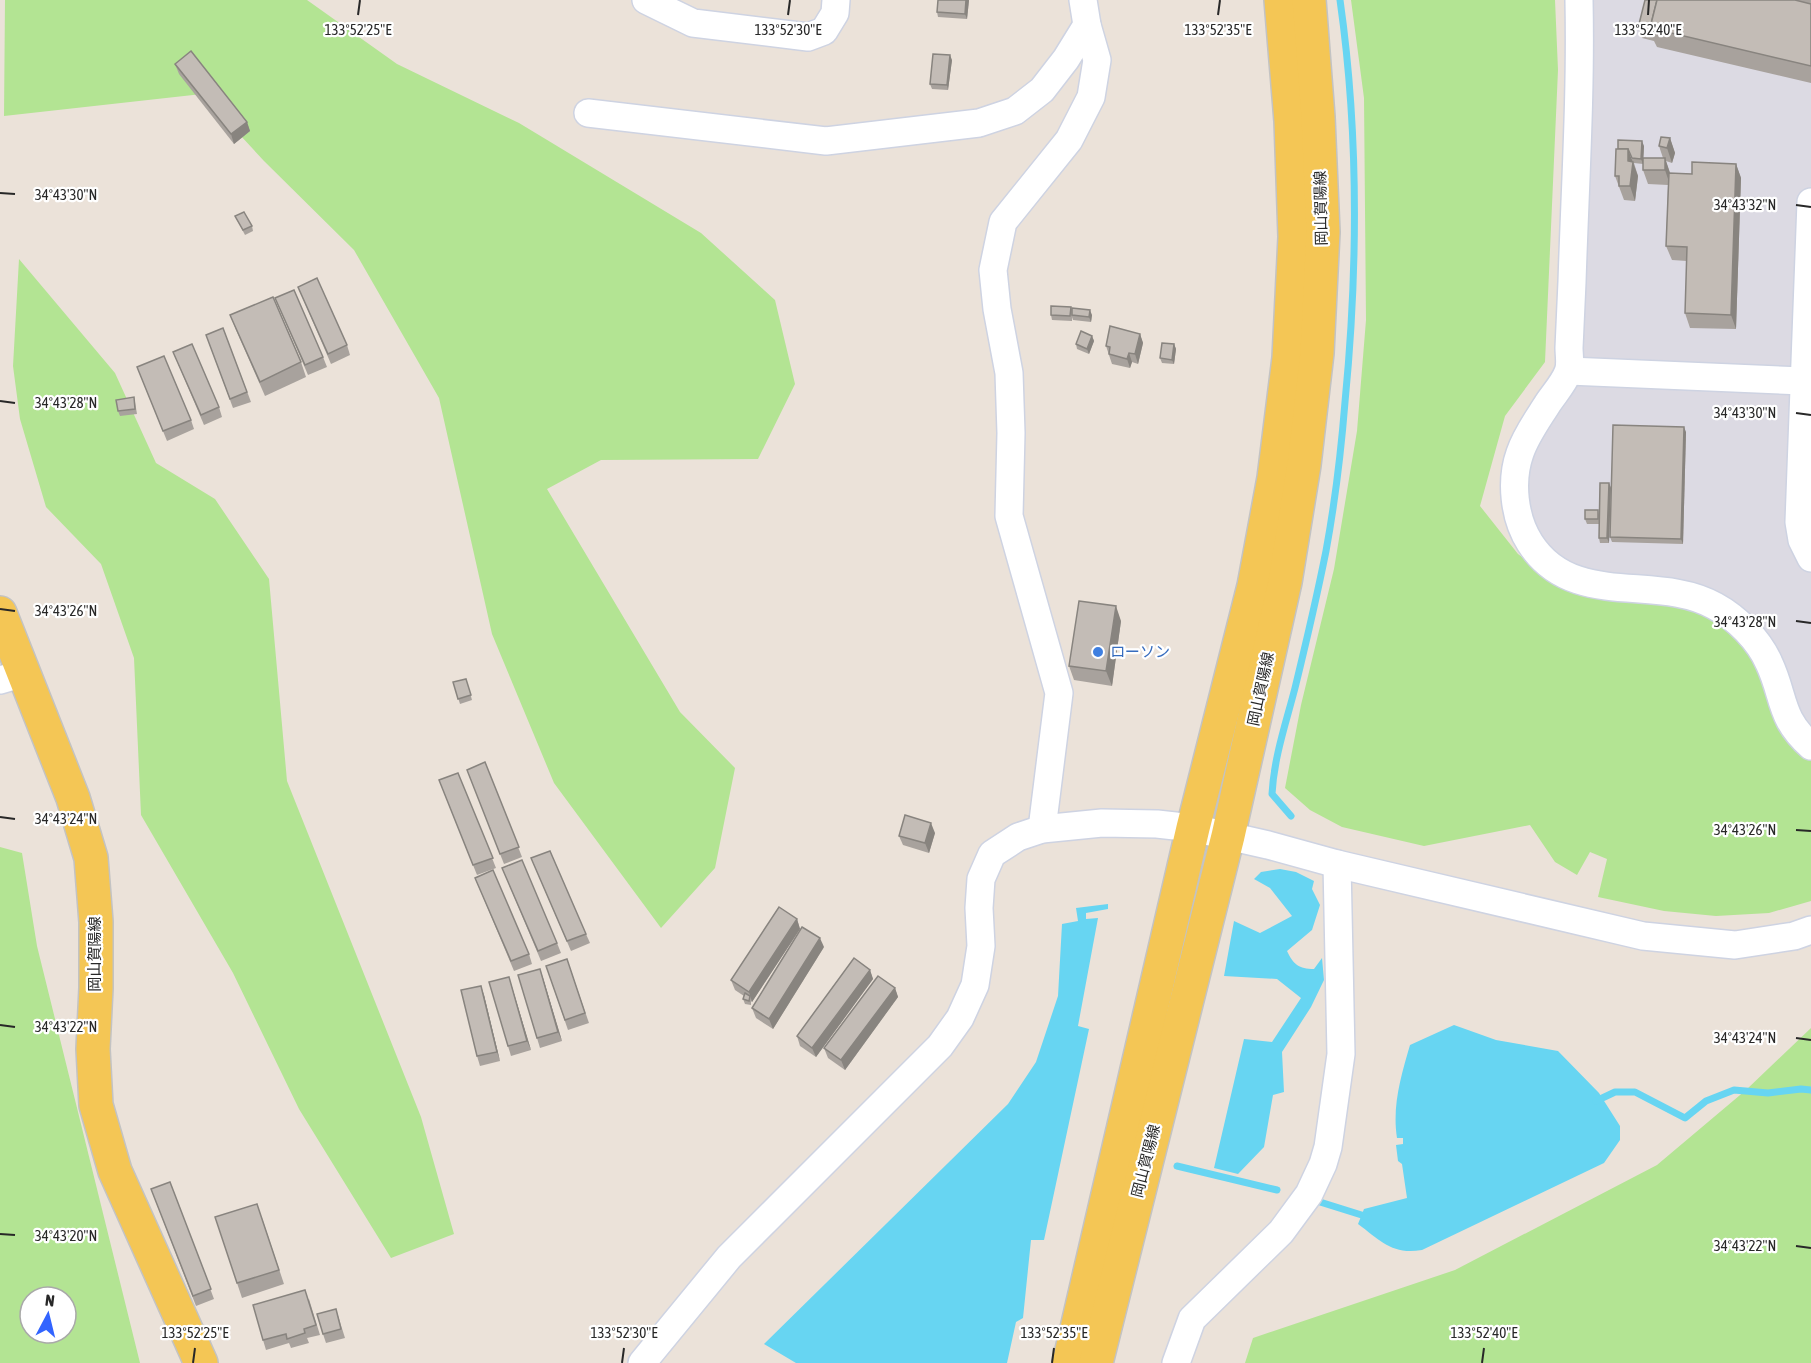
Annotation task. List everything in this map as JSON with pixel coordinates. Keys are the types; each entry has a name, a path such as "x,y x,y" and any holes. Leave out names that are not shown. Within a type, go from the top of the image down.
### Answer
{"main road":[{"name":"岡山賀陽線","path":"1069,1363 1193,828 1254,586 1274,478 1289,358 1295,237 1292,121 1281,0"},
{"name":"岡山賀陽線","path":"1096,1363 1228,836 1285,582 1304,465 1317,353 1323,232 1318,117 1309,0"},
{"name":"岡山賀陽線","path":"0,613 12,677 73,798 91,858 96,922 93,1049 96,1105 115,1171 201,1363"}],"street":[{"path":"646,0 693,23 808,37 824,31 835,13 836,0"},
{"path":"1579,0 1580,65 1569,371 1520,452 1515,470 1515,489 1521,526 1531,545 1565,576 1586,584 1692,595 1716,606 1737,621 1755,640 1769,663 1787,718 1799,735 1811,746"},
{"path":"1042,829 1059,693 1009,516 1011,433 1009,373 997,309 993,270 1003,222 1069,140 1091,98 1097,60 1085,13"},
{"path":"588,112 826,141 979,123 1014,111 1042,90 1066,59 1085,13"},
{"path":"1811,202 1798,522 1802,540 1811,558"},
{"path":"1569,371 1803,381"},
{"path":"642,1363 729,1257 940,1046 960,1018 975,985 981,946 979,908 981,879 993,854 1018,837 1042,829 1102,822 1193,828 1643,936 1735,945 1794,936 1811,930"},
{"path":"1176,1363 1192,1319 1281,1233 1309,1194 1323,1164 1328,1148 1341,1054 1337,864"}],"shaded area":[{"path":"1592,0 1811,0 1811,729 1802,723 1765,635 1584,573 1559,561 1541,542 1527,508 1530,456 1573,385"}],"green space":[{"path":"5,0 307,0 397,64 519,123 701,233 775,300 795,384 758,459 601,460 547,489 680,712 735,768 715,868 661,928 554,783 492,634 439,398 354,250 264,161 202,94 4,116"},
{"path":"1351,0 1555,0 1558,70 1545,362 1505,416 1480,506 1518,554 1565,589 1690,608 1729,629 1756,665 1778,726 1804,756 1811,759 1811,901 1769,913 1716,916 1664,911 1598,897 1607,859 1590,852 1577,875 1555,862 1530,825 1424,846 1342,827 1310,810 1285,788 1301,705 1334,569 1357,431 1366,320 1364,98"},
{"path":"19,259 115,373 156,463 215,499 269,579 287,781 421,1117 454,1234 391,1258 299,1109 233,973 141,815 134,658 101,564 46,507 20,419 13,366"},
{"path":"0,847 22,853 37,946 140,1363 0,1363"},
{"path":"1811,1028 1811,1363 1245,1363 1253,1338 1455,1270 1657,1165 1746,1090"}],"water":[{"path":"1280,869 1296,872 1314,881 1312,889 1320,905 1312,930 1287,951 1294,962 1304,968 1314,969 1322,958 1324,980 1311,1007 1282,1052 1284,1092 1273,1095 1264,1147 1238,1174 1214,1168 1244,1039 1272,1042 1301,998 1277,979 1224,976 1234,921 1260,933 1292,916 1270,888 1254,879 1261,872"},
{"path":"1108,904 1108,909 1086,913 1086,919 1098,918 1078,1026 1089,1029 1044,1240 1031,1240 1023,1318 1016,1322 1007,1363 796,1363 764,1344 1008,1104 1036,1062 1058,996 1062,924 1078,921 1076,908"},
{"path":"1454,1025 1496,1040 1558,1051 1599,1093 1620,1126 1620,1140 1604,1163 1422,1250 1403,1250 1380,1241 1358,1224 1364,1209 1407,1198 1402,1164 1398,1161 1396,1145 1403,1144 1403,1138 1397,1138 1396,1114 1403,1068 1410,1045"}],"building":[{"path":"938,0 966,0 965,14 937,12"},
{"path":"1645,0 1657,0 1651,31 1638,28"},
{"path":"1657,0 1795,0 1811,4 1811,66 1650,28"},
{"path":"191,51 247,122 231,134 175,64"},
{"path":"933,54 950,55 947,85 930,84"},
{"path":"1661,137 1670,138 1667,148 1659,146"},
{"path":"1618,140 1642,141 1641,159 1632,158 1628,149 1618,149"},
{"path":"1616,149 1628,149 1628,161 1633,162 1630,186 1619,186 1619,176 1615,176"},
{"path":"1643,158 1665,158 1665,170 1643,170"},
{"path":"1692,162 1736,164 1731,315 1685,313 1687,247 1666,246 1669,173 1692,174"},
{"path":"244,212 252,226 243,230 235,216"},
{"path":"317,278 347,345 328,354 298,287"},
{"path":"294,290 323,357 305,365 275,298"},
{"path":"273,297 301,362 260,382 230,315"},
{"path":"1051,306 1071,307 1070,316 1051,315"},
{"path":"1072,308 1090,310 1089,317 1072,315"},
{"path":"1110,326 1140,334 1135,354 1129,353 1127,359 1109,354 1110,347 1106,346"},
{"path":"223,328 247,392 230,399 206,335"},
{"path":"1081,331 1092,336 1087,349 1076,344"},
{"path":"1162,343 1174,344 1172,360 1160,358"},
{"path":"192,344 219,407 201,415 173,352"},
{"path":"164,356 191,420 163,431 137,367"},
{"path":"134,397 135,409 118,411 116,400"},
{"path":"1613,425 1684,427 1681,539 1610,537"},
{"path":"1600,483 1609,483 1607,538 1599,538"},
{"path":"1585,510 1598,510 1598,519 1585,519"},
{"path":"1079,601 1116,606 1106,671 1069,666"},
{"path":"466,679 471,695 458,699 453,682"},
{"path":"485,762 519,847 500,854 467,770"},
{"path":"458,773 493,858 473,865 439,780"},
{"path":"905,815 931,823 925,843 899,836"},
{"path":"550,851 586,934 567,941 531,858"},
{"path":"522,860 557,943 538,951 502,868"},
{"path":"493,870 529,954 511,961 475,878"},
{"path":"779,907 797,919 749,992 731,980"},
{"path":"802,927 820,938 769,1019 752,1008"},
{"path":"854,958 870,970 812,1048 797,1036"},
{"path":"567,959 585,1013 565,1020 546,966"},
{"path":"540,969 558,1032 537,1038 518,975"},
{"path":"878,976 895,988 841,1060 824,1048"},
{"path":"509,977 527,1041 508,1046 489,982"},
{"path":"481,986 497,1052 477,1056 461,990"},
{"path":"745,993 750,996 749,1001 743,999"},
{"path":"170,1182 211,1289 193,1296 151,1189"},
{"path":"257,1204 279,1270 237,1283 215,1217"},
{"path":"305,1290 316,1325 304,1329 305,1333 287,1339 286,1334 263,1340 253,1305"},
{"path":"336,1309 341,1329 323,1334 317,1314"}],"waterway":[{"path":"1291,816 1272,794 1273,780 1323,568 1342,439 1349,352 1354,251 1353,151 1351,100 1340,0"},
{"path":"1596,1101 1615,1092 1635,1092 1685,1118 1706,1101 1734,1090 1768,1093 1811,1090"},
{"path":"1177,1166 1277,1190"},
{"path":"1320,1202 1368,1217"}],"place":[{"name":"ローソン","path":"1098,652"}]}
